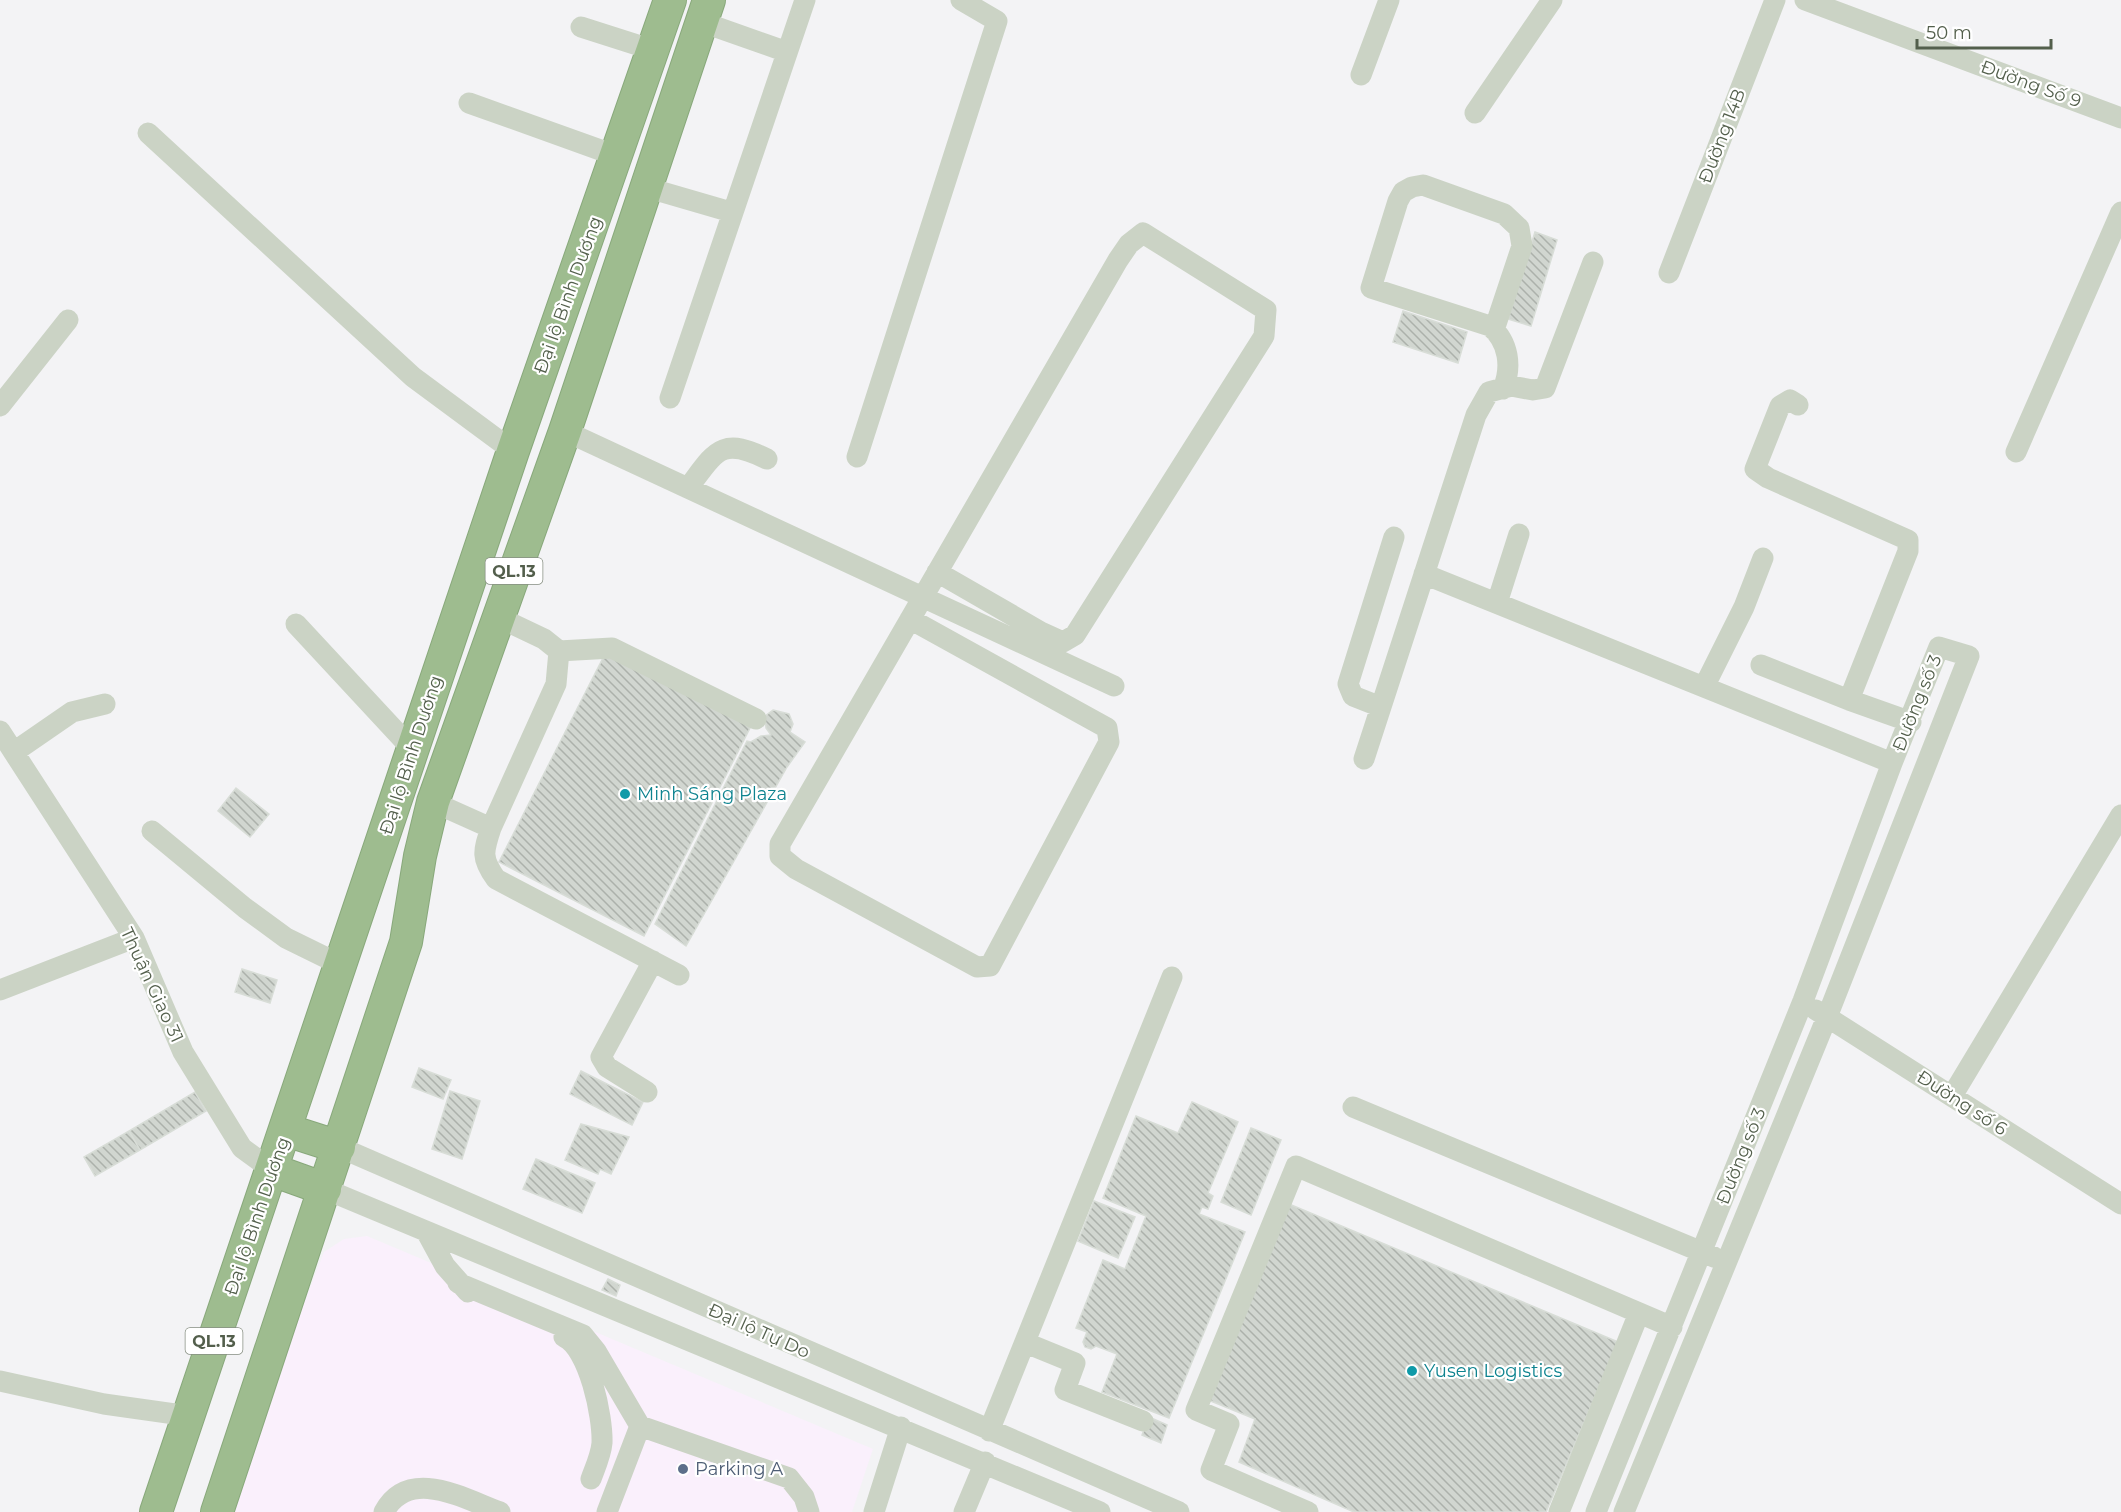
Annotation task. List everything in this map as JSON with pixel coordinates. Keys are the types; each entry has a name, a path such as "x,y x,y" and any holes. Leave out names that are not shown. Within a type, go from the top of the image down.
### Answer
{"highway":[{"name":"Đại lộ Bình Dương","path":"156,1512 513,451 618,156 670,0"},
{"name":"Đại lộ Bình Dương","path":"216,1512 326,1189 406,942 420,856 434,802 565,431 705,11"},
{"path":"286,1130 339,1147"},
{"path":"272,1170 326,1189"}],"street":[{"path":"670,398 731,212 805,0"},
{"path":"857,457 998,21 961,0"},
{"path":"1361,75 1389,0"},
{"path":"1475,113 1552,0"},
{"name":"Đường 14B","path":"1669,273 1775,0"},
{"name":"Đường Số 9","path":"1805,0 2121,118"},
{"path":"705,11 787,52"},
{"path":"582,27 653,50"},
{"path":"469,103 618,156"},
{"path":"148,134 413,377 513,451"},
{"path":"1494,330 1522,246 1520,228 1504,214 1433,189 1418,186 1407,189 1398,201 1371,288 1483,324 1494,330 1504,344 1507,354 1508,372 1503,389"},
{"path":"645,188 731,212"},
{"path":"2016,452 2121,212"},
{"path":"910,619 1107,728 1109,742 990,966 977,967 796,869 780,856 780,844 910,619 1129,244 1143,233 1266,310 1263,336 1075,635 1063,642 1041,632 938,572"},
{"path":"1364,759 1476,415 1489,392 1511,386 1533,390 1545,387 1593,262"},
{"path":"0,406 68,320"},
{"path":"1798,405 1790,400 1780,406 1755,469 1768,478 1908,540 1910,544 1849,700"},
{"path":"565,431 1114,686"},
{"path":"688,488 714,455 729,447 744,447 767,459"},
{"path":"1497,603 1519,534"},
{"path":"1381,707 1353,696 1348,684 1394,537"},
{"path":"1704,687 1744,607 1763,558"},
{"path":"1424,574 1892,763"},
{"path":"498,617 544,639 560,651 612,648 756,719"},
{"path":"296,624 413,750"},
{"name":"Đường số 3","path":"1596,1512 1803,1001 1892,763 1911,722 1940,647 1969,656 1827,1017 1624,1512"},
{"path":"560,651 556,684 491,828 484,863 496,879 679,975"},
{"path":"1761,666 1911,722"},
{"path":"14,752 72,712 105,704"},
{"name":"Thuận Giao 31","path":"0,731 134,938 183,1052 242,1148 272,1170"},
{"path":"434,802 491,828"},
{"path":"1952,1096 2121,815"},
{"path":"152,831 245,908 286,938 341,965"},
{"path":"0,990 134,938"},
{"path":"647,1092 607,1067 601,1057 653,961"},
{"path":"989,1431 1172,977"},
{"name":"Đường số 6","path":"1803,1001 2121,1204"},
{"path":"1353,1107 1701,1253 1726,1261"},
{"name":"Đại lộ Tự Do","path":"339,1147 1179,1512"},
{"path":"1308,1512 1210,1470 1229,1424 1196,1410 1296,1167 1672,1327"},
{"name":"Đại lộ Tự Do","path":"326,1189 985,1462 1100,1512"},
{"path":"426,1231 445,1266 471,1296 573,1341 592,1386 601,1433 602,1445 591,1479"},
{"path":"458,1283 583,1335 596,1351 640,1426 789,1478 804,1497 808,1512"},
{"path":"1559,1512 1640,1313"},
{"path":"1026,1343 1075,1363 1065,1390 1143,1420"},
{"path":"0,1381 104,1404 189,1416"},
{"path":"607,1512 640,1426"},
{"path":"874,1512 901,1427"},
{"path":"964,1512 985,1462"},
{"path":"384,1512 400,1493 420,1487 440,1491 500,1512"}],"shaded area":[{"path":"367,1236 873,1449 852,1512 232,1512 299,1316 324,1252 344,1239"}],"building":[{"path":"1535,232 1557,240 1531,326 1508,319"},
{"path":"1403,311 1467,332 1458,363 1393,342"},
{"name":"Minh Sáng Plaza","path":"606,652 751,726 644,936 499,862"},
{"path":"773,710 789,714 793,724 790,732 805,742 787,767 686,946 655,924 747,741 751,742 761,736 771,735 766,728 765,716"},
{"path":"236,788 269,814 250,837 218,811"},
{"path":"242,969 277,980 270,1003 235,992"},
{"path":"419,1068 451,1080 443,1099 412,1087"},
{"path":"581,1071 643,1102 632,1125 570,1094"},
{"path":"450,1091 480,1101 462,1159 432,1149"},
{"path":"195,1092 206,1111 140,1150 129,1131"},
{"path":"1192,1102 1238,1122 1208,1193 1213,1196 1208,1209 1202,1207 1199,1214 1245,1232 1169,1418 1102,1392 1117,1354 1096,1346 1091,1349 1085,1347 1083,1342 1087,1332 1076,1328 1103,1260 1125,1269 1146,1216 1103,1198 1136,1116 1178,1133"},
{"path":"581,1124 629,1137 611,1174 600,1169 598,1174 565,1160"},
{"path":"1251,1128 1281,1140 1251,1215 1221,1202"},
{"path":"129,1131 140,1150 95,1176 84,1157"},
{"path":"536,1159 595,1183 582,1213 523,1189"},
{"path":"1094,1201 1135,1217 1118,1258 1078,1241"},
{"name":"Yusen Logistics","path":"1289,1204 1618,1342 1546,1512 1354,1512 1239,1462 1255,1419 1206,1399"},
{"path":"608,1279 620,1285 616,1296 602,1290"},
{"path":"1149,1417 1167,1425 1161,1443 1142,1435"}],"place":[{"name":"Minh Sáng Plaza","path":"625,794"},
{"name":"Yusen Logistics","path":"1412,1371"},
{"name":"Parking A","path":"683,1469"}]}
